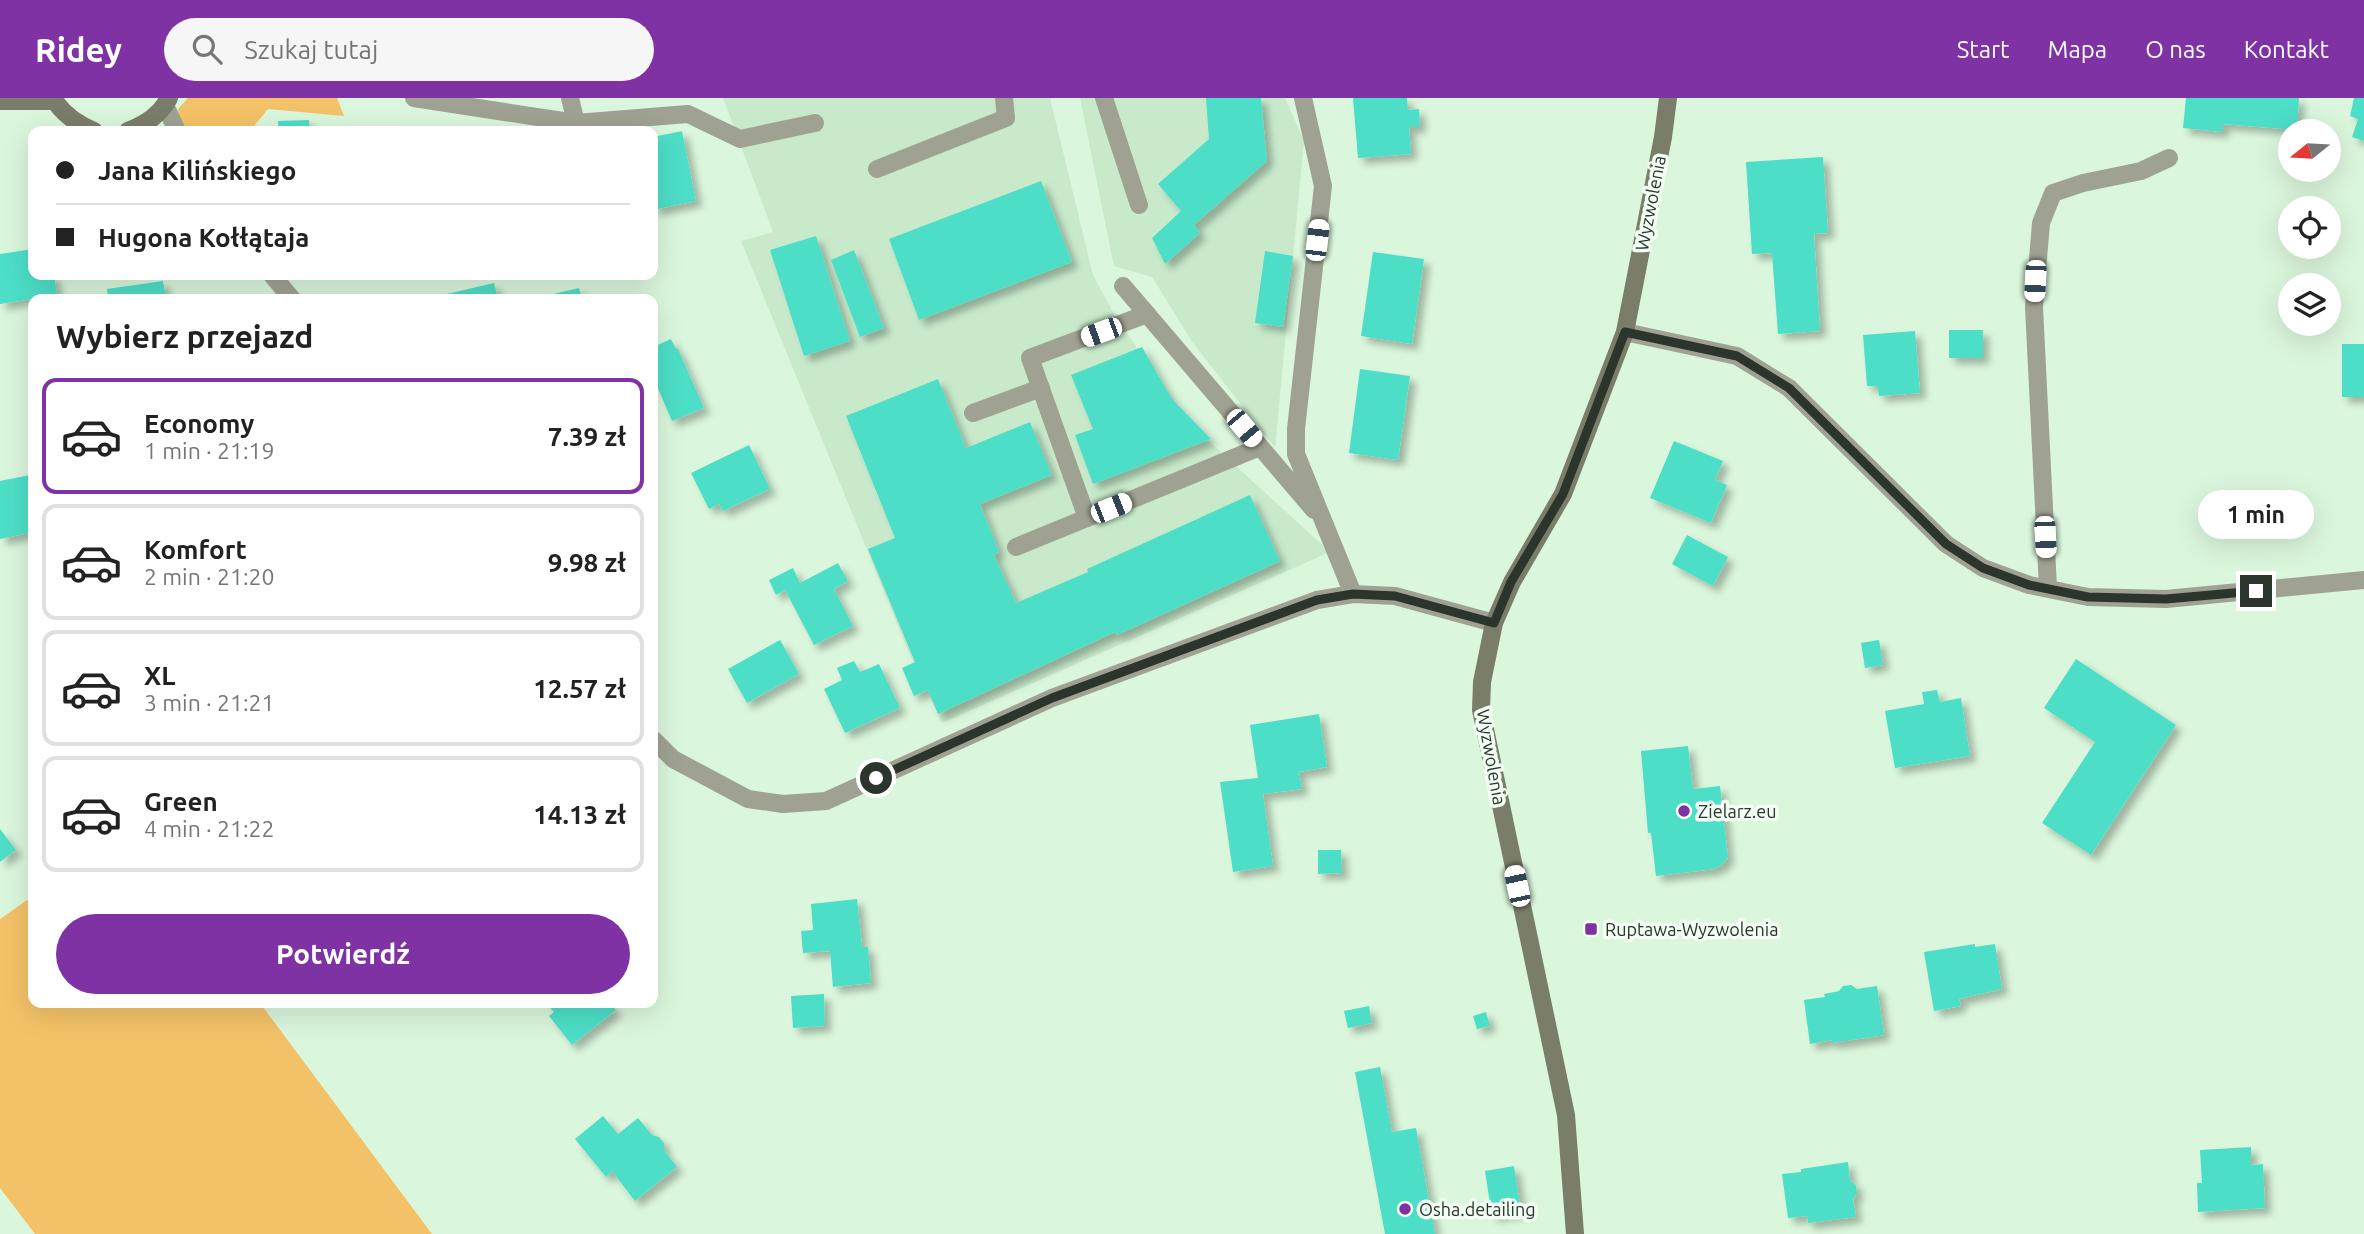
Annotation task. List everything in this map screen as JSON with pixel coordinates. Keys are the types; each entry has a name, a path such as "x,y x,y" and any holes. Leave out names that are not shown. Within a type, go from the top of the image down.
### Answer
{"street":[{"path":"414,98 576,123 688,114 740,139 815,123"},
{"path":"570,98 576,123"},
{"path":"877,169 1006,118 1004,98"},
{"path":"1104,98 1139,205"},
{"path":"1303,98 1323,186 1296,429 1296,454 1353,594"},
{"name":"Wyzwolenia","path":"1575,1234 1566,1115 1481,710 1482,682 1494,623 1511,582 1563,494 1625,332 1663,137 1668,98"},
{"path":"0,101 54,100 65,115 82,126"},
{"path":"140,126 167,102 175,126"},
{"path":"2048,588 2034,307 2041,222 2053,193 2083,183 2141,171 2169,158"},
{"path":"276,280 288,294"},
{"path":"1124,286 1325,523"},
{"path":"1087,518 1030,358 1147,314"},
{"path":"1625,332 1737,356 1789,388 1946,544 1983,568 2029,585 2088,597 2166,599 2364,580"},
{"path":"973,413 1041,388"},
{"path":"1016,547 1260,447"},
{"path":"658,744 673,759 748,799 783,804 826,801 1052,698 1317,600 1353,594 1395,596 1494,623"}],"shaded area":[{"path":"188,98 337,98 344,116 268,109 254,126 180,126 178,109"},
{"path":"723,98 1050,98 1093,275 1115,316 1192,426 1330,552 942,723 908,650 741,241 773,232"},
{"path":"1080,98 1285,98 1304,141 1275,448 1193,343 1152,277 1114,266"},
{"path":"28,899 28,1008 264,1008 432,1234 35,1234 0,1188 0,919"}],"building":[{"path":"1206,98 1261,98 1267,161 1194,225 1200,233 1165,264 1152,238 1181,211 1158,184 1209,139"},
{"path":"1353,98 1407,98 1408,110 1419,109 1420,127 1409,127 1411,154 1358,158"},
{"path":"2186,98 2299,98 2298,119 2278,119 2278,128 2223,124 2223,132 2183,128"},
{"path":"2354,98 2364,98 2364,141 2352,137 2358,119 2350,116"},
{"path":"309,120 310,126 278,126 278,121"},
{"path":"682,131 696,201 658,209 658,136"},
{"path":"1823,157 1828,233 1814,234 1820,331 1778,334 1772,253 1752,254 1746,162"},
{"path":"1041,181 1072,262 919,320 889,239"},
{"path":"816,236 850,341 804,356 770,250"},
{"path":"28,250 28,280 55,280 57,294 28,294 28,300 0,304 0,254"},
{"path":"854,250 884,328 860,337 831,260"},
{"path":"1265,251 1293,256 1283,327 1255,323"},
{"path":"1373,252 1424,259 1412,344 1361,336"},
{"path":"163,281 165,294 108,294 107,289"},
{"path":"494,283 497,294 447,294"},
{"path":"579,288 581,294 553,294"},
{"path":"1949,330 1983,330 1983,358 1949,358"},
{"path":"1915,331 1920,393 1879,396 1878,386 1867,386 1863,335"},
{"path":"671,339 704,408 672,421 658,389 658,345"},
{"path":"2342,344 2364,344 2364,397 2342,397"},
{"path":"1142,347 1172,399 1211,439 1093,484 1075,435 1093,429 1071,375"},
{"path":"1360,369 1410,376 1398,460 1349,453"},
{"path":"938,379 966,448 1030,422 1052,475 980,504 999,552 994,555 1016,603 1250,495 1280,561 1117,635 1115,632 938,714 928,690 914,696 902,668 915,662 868,549 895,538 846,416"},
{"path":"1674,441 1723,461 1715,480 1727,485 1711,523 1650,498"},
{"path":"749,445 770,489 723,511 719,504 709,509 691,473"},
{"path":"28,475 28,533 0,539 0,481"},
{"path":"1687,535 1728,557 1713,586 1672,564"},
{"path":"838,563 848,581 834,589 853,626 814,645 785,590 776,595 769,580 793,568 800,583"},
{"path":"780,640 799,674 747,703 728,669"},
{"path":"1879,640 1883,665 1865,668 1861,643"},
{"path":"2076,659 2176,725 2091,855 2042,823 2095,742 2044,708"},
{"path":"854,661 860,672 879,664 900,708 845,733 824,689 842,680 837,668"},
{"path":"1937,690 1940,702 1961,698 1970,756 1895,768 1885,711 1924,704 1922,692"},
{"path":"1319,714 1327,767 1299,772 1302,789 1263,794 1273,866 1233,872 1220,782 1258,778 1250,725"},
{"name":"Zielarz.eu","path":"1688,746 1693,789 1720,786 1728,857 1714,869 1656,876 1651,833 1648,833 1641,751"},
{"path":"0,829 16,850 0,862"},
{"path":"1318,850 1341,850 1342,873 1318,874"},
{"path":"857,899 862,947 868,947 871,983 833,987 830,951 803,953 801,931 813,930 811,904"},
{"path":"1975,944 1975,947 1995,944 2002,989 1959,999 1961,1006 1934,1011 1924,952"},
{"path":"1851,985 1857,989 1877,986 1884,1035 1810,1044 1804,1000 1825,997 1824,994"},
{"path":"824,994 825,1026 793,1028 791,996"},
{"path":"1369,1006 1372,1023 1348,1028 1344,1011"},
{"path":"550,1008 616,1010 572,1045 549,1016 554,1012"},
{"path":"1486,1012 1490,1026 1477,1029 1473,1016"},
{"path":"1380,1067 1392,1132 1416,1128 1435,1234 1385,1234 1355,1072"},
{"path":"603,1116 618,1134 638,1118 652,1135 659,1137 664,1143 664,1150 677,1167 635,1201 612,1171 606,1177 575,1139"},
{"path":"2251,1147 2251,1165 2263,1164 2265,1208 2198,1212 2197,1183 2202,1183 2200,1150"},
{"path":"1848,1162 1850,1181 1856,1185 1857,1194 1853,1199 1856,1217 1808,1223 1807,1216 1788,1218 1782,1174"},
{"path":"1514,1166 1521,1211 1492,1216 1485,1171"}],"place":[{"name":"Zielarz.eu","path":"1684,811"},
{"name":"Ruptawa-Wyzwolenia","path":"1591,929"},
{"name":"Osha.detailing","path":"1405,1209"}],"route":[{"path":"876,778 1052,698 1317,600 1353,594 1395,596 1494,623 1511,582 1563,494 1625,332 1737,356 1789,388 1946,544 1983,568 2029,585 2088,597 2166,599 2256,591"}]}
